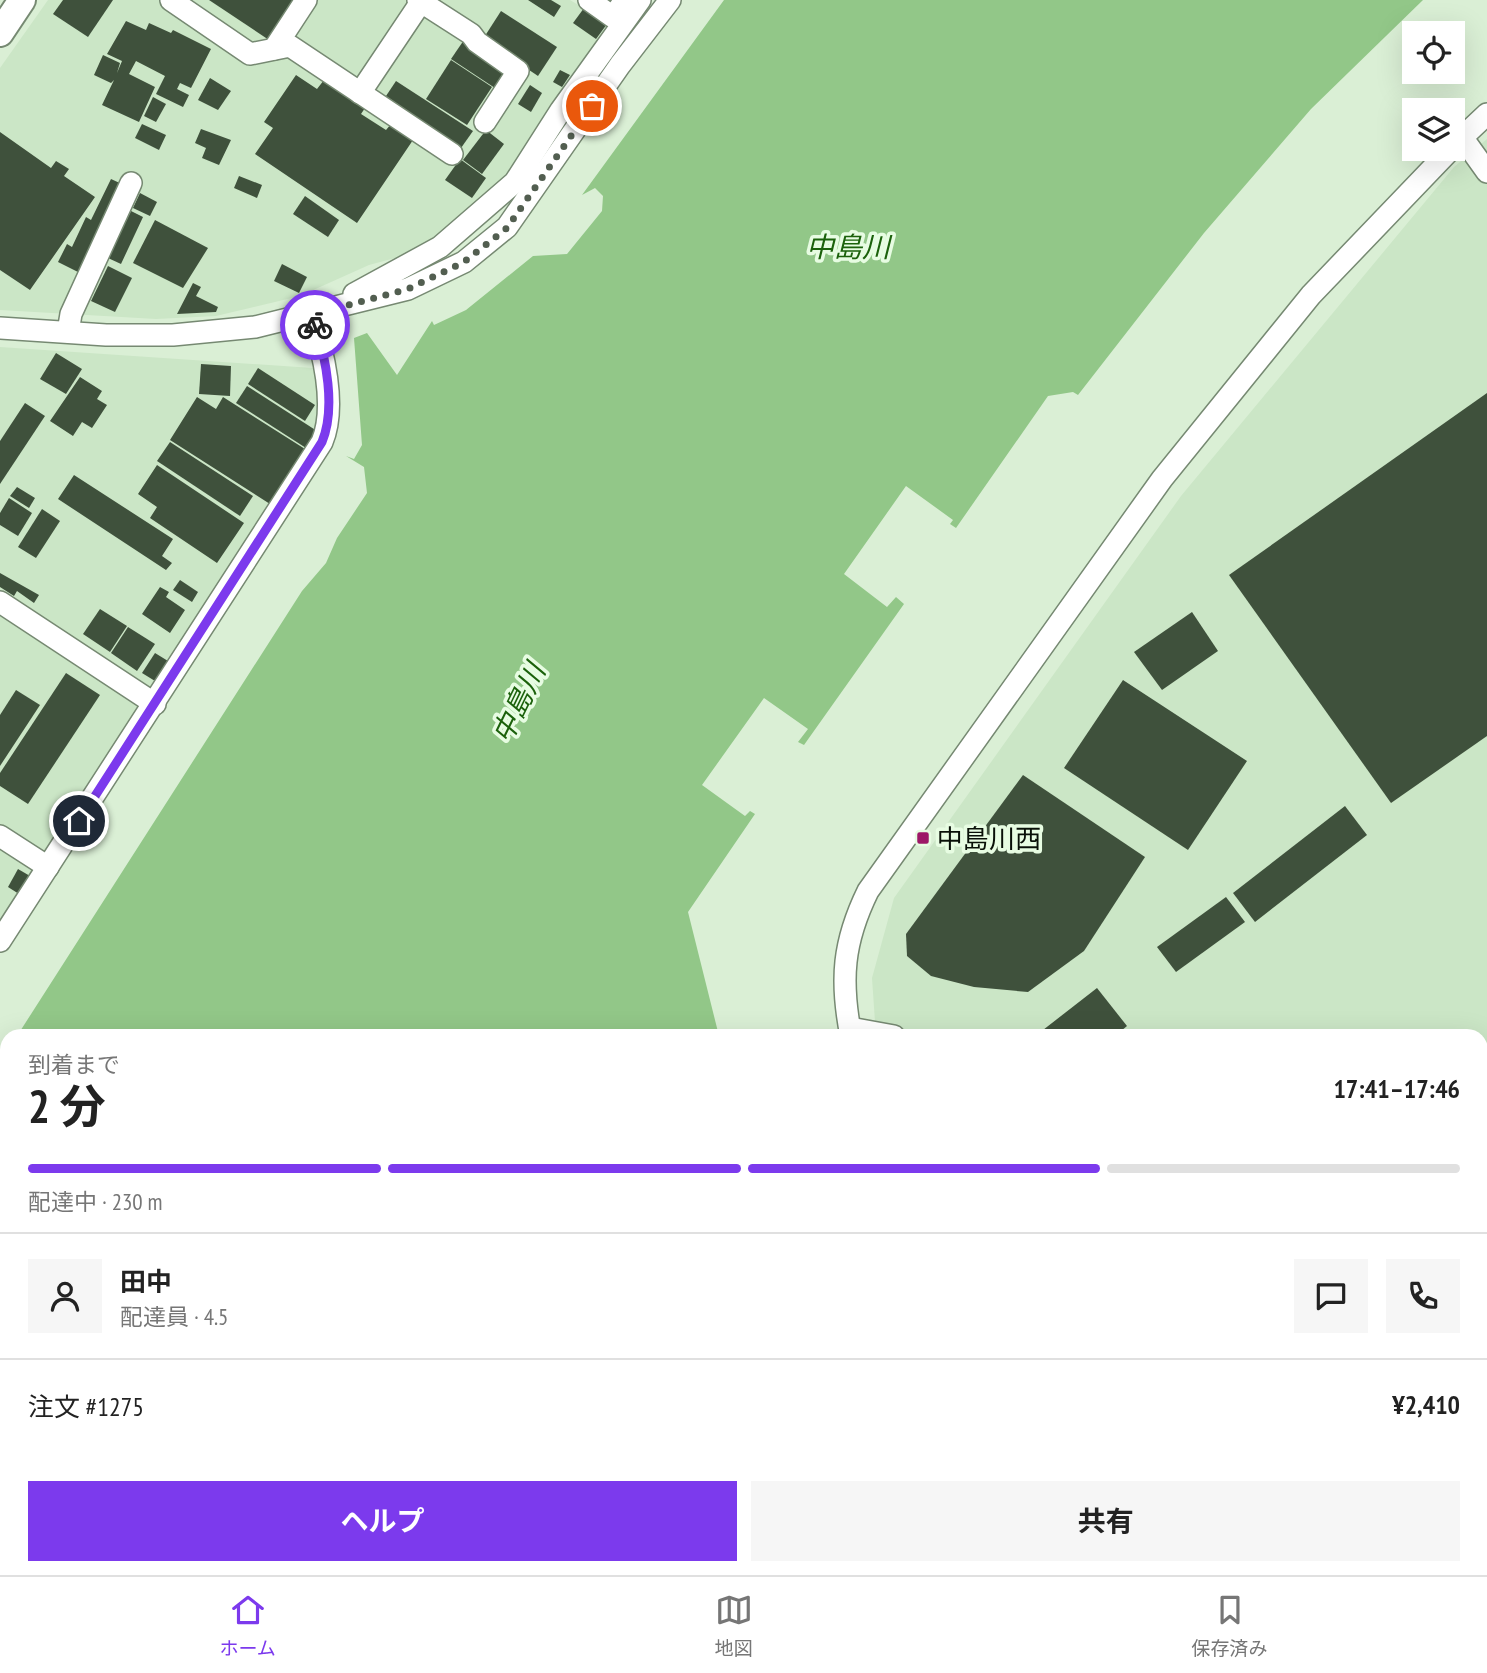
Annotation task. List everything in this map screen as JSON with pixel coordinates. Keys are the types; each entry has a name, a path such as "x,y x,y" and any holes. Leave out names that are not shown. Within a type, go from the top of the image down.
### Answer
{"main road":[{"path":"0,33 22,0"}],"street":[{"path":"172,0 250,54 290,46 452,154"},
{"path":"274,49 306,0"},
{"path":"589,0 613,17 625,0"},
{"path":"311,315 440,247 515,182 561,110 640,0"},
{"path":"0,328 173,335 255,327 408,289 464,262 507,228 620,65 670,0"},
{"path":"360,93 419,1 471,34 477,42 518,71 485,122"},
{"path":"1465,135 1487,114"},
{"path":"1465,153 1487,172"},
{"path":"850,1029 843,984 844,965 857,914 868,891 1162,479 1311,295 1439,161"},
{"path":"68,332 71,314 131,183"},
{"path":"0,941 155,704 326,432 324,351 311,315"},
{"path":"0,602 155,704"},
{"path":"0,836 48,867"}],"shaded area":[{"path":"48,0 570,0 580,6 585,0 632,0 518,163 453,227 410,254 369,265 300,296 216,316 156,319 0,310 0,68"},
{"path":"1487,139 1487,1029 876,1029 872,978 894,898 1181,496 1454,167 1465,161 1465,158"},
{"path":"0,347 313,368 321,395 321,433 0,953"}],"water":[{"name":"中島川","path":"724,0 1423,0 1311,109 1204,233 1078,395 1073,392 1048,396 956,528 950,524 953,520 906,486 844,574 887,607 896,597 904,604 804,745 798,742 808,729 764,698 702,785 745,816 750,811 755,814 688,912 717,1029 21,1029 302,591 326,563 337,538 367,493 364,467 346,456 354,459 362,445 354,338 367,333 397,375 432,321 434,325 466,310 533,256 567,254 602,211 603,196 595,188 582,195"}],"building":[{"path":"63,0 113,0 88,37 53,14"},
{"path":"209,0 296,0 269,40"},
{"path":"528,0 551,0 561,6 554,17"},
{"path":"587,4 610,20 596,39 573,23"},
{"path":"501,11 557,47 538,76 483,39"},
{"path":"126,21 146,30 149,23 171,33 173,30 211,49 191,88 180,83 177,89 189,95 183,107 156,94 165,76 136,61 129,74 155,87 139,122 102,105 114,80 111,83 94,75 103,55 120,63 117,73 122,61 107,54"},
{"path":"466,37 513,67 498,90 451,59"},
{"path":"451,60 492,87 467,125 426,99"},
{"path":"560,70 570,75 562,87 553,82"},
{"path":"296,75 317,89 324,80 365,108 361,114 386,130 391,124 413,140 357,223 255,154 273,128 264,122"},
{"path":"210,78 231,91 218,110 198,100"},
{"path":"396,81 473,131 461,148 386,96"},
{"path":"530,85 542,93 531,112 518,104"},
{"path":"153,97 166,104 156,122 144,116"},
{"path":"142,124 166,135 159,150 135,138"},
{"path":"201,129 231,140 219,165 202,158 206,148 195,143"},
{"path":"486,130 504,144 482,174 463,160"},
{"path":"0,132 51,168 56,161 69,169 64,176 95,197 30,290 0,270"},
{"path":"460,159 486,178 472,198 445,180"},
{"path":"239,176 262,185 257,198 234,188"},
{"path":"111,179 124,185 80,273 58,262 67,244 72,247 86,217 91,220"},
{"path":"140,193 157,202 150,216 133,208"},
{"path":"305,196 339,220 328,237 293,214"},
{"path":"131,211 143,217 121,264 108,258"},
{"path":"155,220 208,248 183,288 133,263"},
{"path":"282,264 307,277 299,293 274,281"},
{"path":"108,266 132,278 115,312 91,301"},
{"path":"193,283 201,287 196,296 218,307 216,312 177,314"},
{"path":"56,353 82,369 66,394 40,379"},
{"path":"201,364 231,366 230,396 199,394"},
{"path":"258,368 315,405 305,421 248,384"},
{"path":"80,377 102,391 97,399 107,405 92,428 82,422 73,436 50,421"},
{"path":"247,386 317,431 306,448 236,403"},
{"path":"1487,393 1487,736 1391,803 1229,575"},
{"path":"197,397 216,409 223,397 305,449 270,504 170,440"},
{"path":"25,403 45,416 0,484 0,441"},
{"path":"170,442 253,496 240,516 157,461"},
{"path":"157,465 244,523 217,563 150,518 157,507 138,494"},
{"path":"74,475 173,539 162,556 172,563 166,570 58,499"},
{"path":"17,487 35,498 29,508 10,496"},
{"path":"9,498 32,513 18,536 0,525 0,513"},
{"path":"42,509 60,521 36,558 18,547"},
{"path":"0,573 39,595 34,603 17,591 14,596 0,587"},
{"path":"180,580 198,592 192,602 173,590"},
{"path":"160,587 169,592 166,597 185,610 170,633 142,614"},
{"path":"100,609 127,626 110,652 83,634"},
{"path":"1192,612 1218,651 1162,690 1134,652"},
{"path":"128,627 155,644 137,671 111,653"},
{"path":"155,653 168,661 155,681 142,673"},
{"path":"66,673 100,695 28,804 0,786 0,773"},
{"path":"1123,680 1247,761 1188,850 1064,768"},
{"path":"16,690 40,705 0,766 0,715"},
{"path":"1023,775 1145,857 1084,951 1028,992 974,987 931,976 907,956 906,934"},
{"path":"1345,806 1367,835 1255,922 1233,893"},
{"path":"18,869 30,876 19,894 8,887"},
{"path":"1226,897 1245,922 1176,972 1157,947"},
{"path":"1097,988 1127,1026 1123,1029 1044,1029"}],"way so far":[{"path":"315,325 311,315 408,289 464,262 507,228 592,106"}],"place":[{"name":"中島川西","path":"923,838"}],"route":[{"path":"79,821 322,442 328,417 324,351 315,325"}]}
